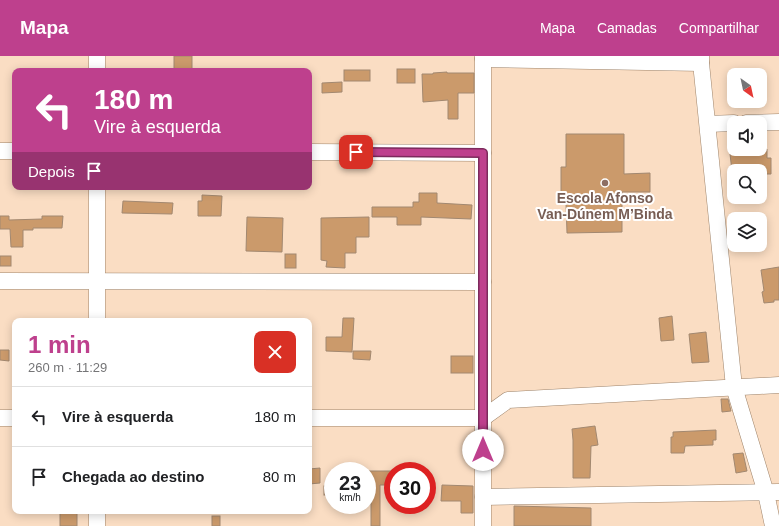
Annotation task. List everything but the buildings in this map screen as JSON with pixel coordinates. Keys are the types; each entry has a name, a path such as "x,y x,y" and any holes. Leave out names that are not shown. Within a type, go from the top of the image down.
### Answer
{"street":[{"path":"97,56 97,68"},
{"path":"484,526 483,58 701,60 734,387 773,492 773,526"},
{"path":"767,122 779,122"},
{"path":"708,124 727,123"},
{"path":"0,151 12,151"},
{"path":"312,152 483,153"},
{"path":"97,190 97,318"},
{"path":"0,281 483,282"},
{"path":"312,418 483,418 508,400 779,385"},
{"path":"0,418 12,418"},
{"path":"484,497 773,492"},
{"path":"97,514 97,526"}],"place":[{"name":"Escola Afonso Van-Dúnem M’Binda","path":"605,183"}],"route":[{"path":"356,152 483,153 483,450"}]}
